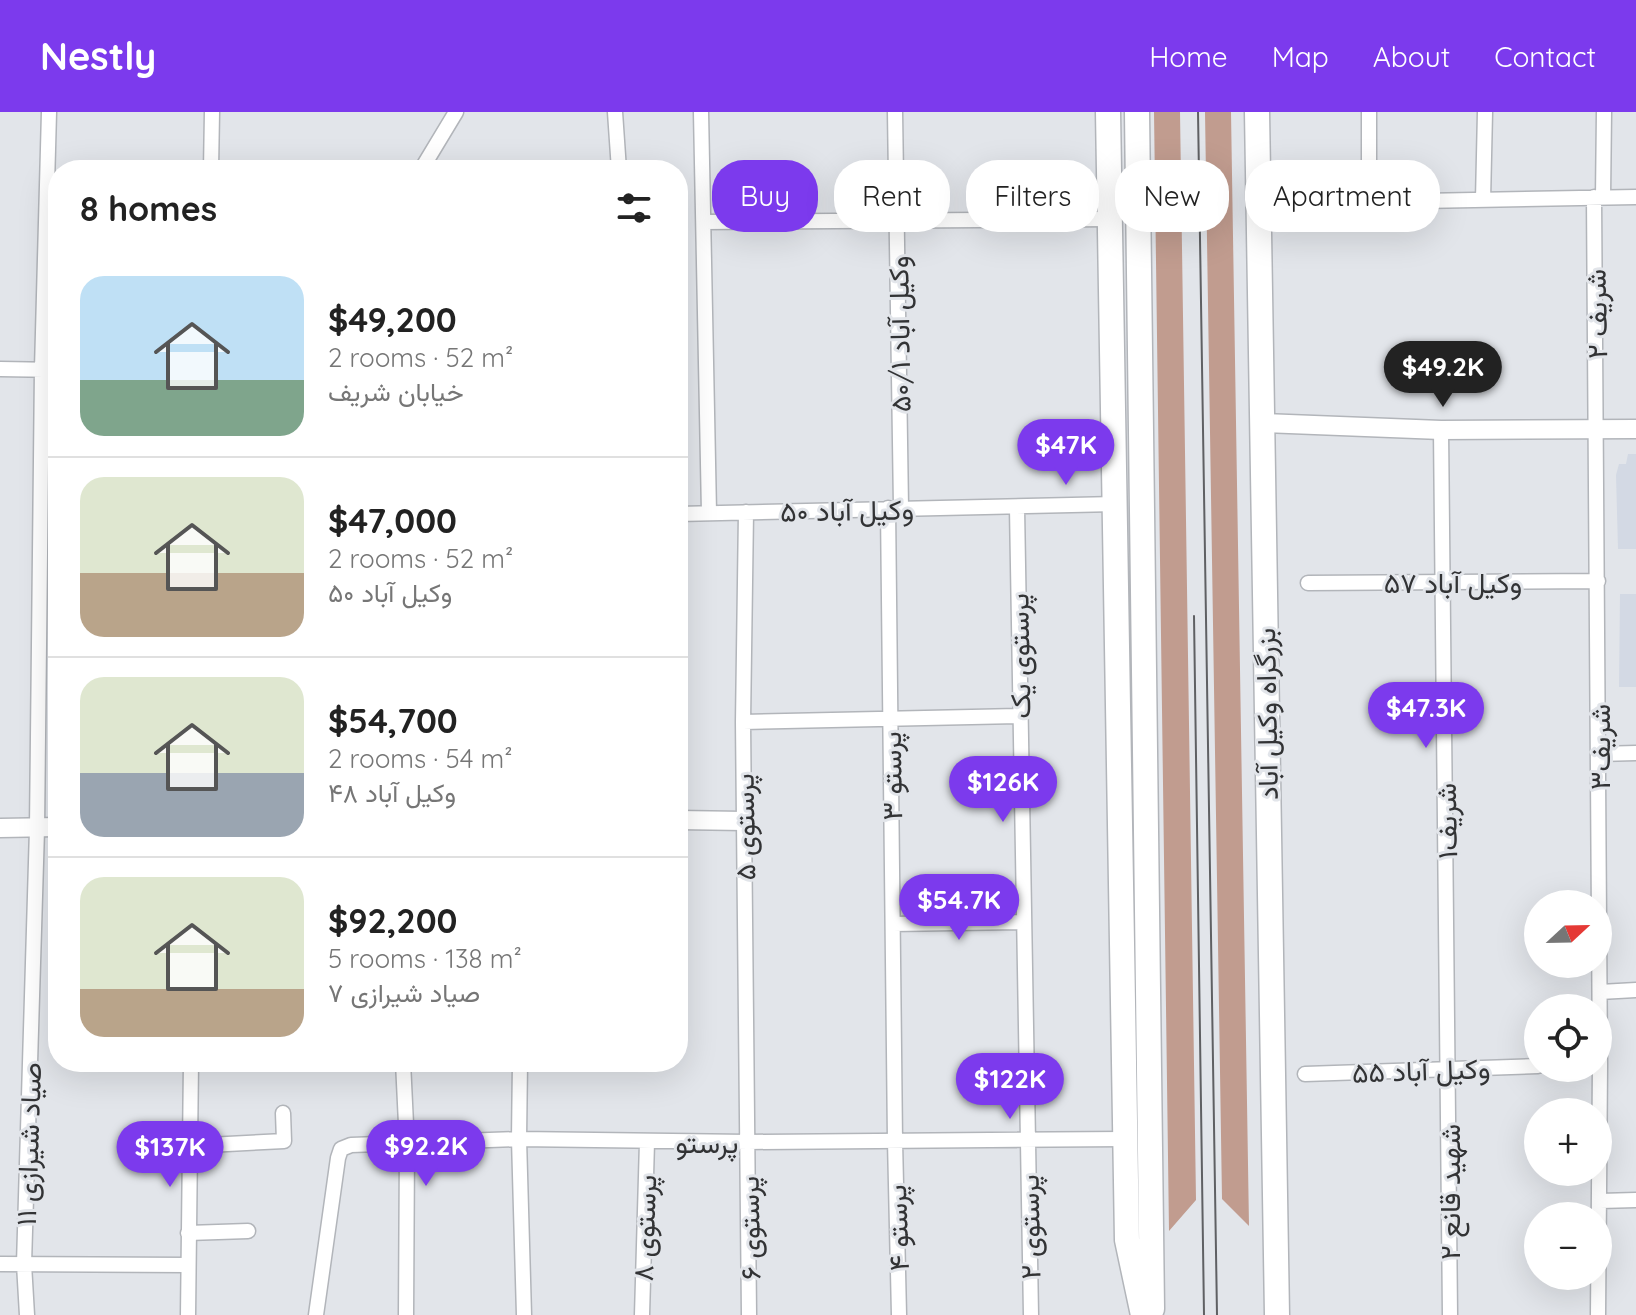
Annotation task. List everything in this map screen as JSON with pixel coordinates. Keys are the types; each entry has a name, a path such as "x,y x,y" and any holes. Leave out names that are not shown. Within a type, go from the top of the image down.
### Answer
{"highway":[{"path":"1108,112 1127,1240 1143,1315"},
{"path":"1137,112 1152,1315"},
{"name":"بزرگراه وکیل آباد","path":"1257,112 1277,1315"},
{"path":"1115,461 1140,414"}],"street":[{"name":"صیاد شیرازی ۱۱","path":"27,1315 24,1264 37,829 42,369 49,112"},
{"path":"211,160 212,112"},
{"path":"427,160 456,112"},
{"path":"615,112 618,160"},
{"path":"701,112 709,513"},
{"name":"وکیل آباد ۵۰/۱","path":"895,112 896,160"},
{"path":"1369,112 1369,160"},
{"path":"1483,200 1485,112"},
{"name":"شریف ۲","path":"1598,430 1599,197 1604,112"},
{"path":"1440,201 1636,197"},
{"path":"950,220 1111,219"},
{"path":"704,222 834,221"},
{"name":"وکیل آباد ۵۰/۱","path":"894,508 898,232"},
{"path":"0,369 48,369"},
{"path":"1261,423 1441,430 1636,429"},
{"name":"شریف١","path":"1441,430 1449,1069"},
{"name":"شریف٣","path":"1598,430 1600,992"},
{"name":"۵۰ وکیل آباد","path":"688,514 1116,504"},
{"name":"پرستو ۳","path":"894,508 890,719 895,1141"},
{"name":"پرستوی یک","path":"1017,508 1027,1140"},
{"name":"پرستوی ۵","path":"746,512 743,722 748,1142"},
{"name":"۵۷ وکیل آباد","path":"1308,583 1598,581"},
{"path":"743,722 1020,716"},
{"path":"1599,754 1636,753"},
{"path":"688,820 744,821"},
{"path":"0,828 48,828"},
{"path":"893,924 1024,922"},
{"path":"1600,992 1636,990"},
{"name":"۵۵ وکیل آباد","path":"1305,1074 1524,1066"},
{"name":"شهید قانع ۲","path":"1449,1069 1450,1315"},
{"path":"188,1315 191,1072"},
{"path":"403,1072 407,1145 406,1315"},
{"path":"520,1072 524,1315"},
{"name":"شریف٣","path":"1598,1315 1599,1082"},
{"path":"189,1146 284,1141 283,1113"},
{"name":"پرستو","path":"316,1315 341,1149 351,1145 519,1139 748,1142 1125,1139"},
{"name":"پرستوی ۲","path":"1027,1140 1031,1315"},
{"name":"پرستو ۴","path":"895,1141 899,1315"},
{"name":"پرستوی ۸","path":"642,1315 647,1142"},
{"name":"پرستوی ۶","path":"748,1142 749,1315"},
{"path":"1600,1201 1636,1200"},
{"path":"188,1233 248,1231"},
{"path":"0,1264 187,1265"}],"shaded area":[{"path":"1154,112 1180,112 1181,160 1155,160"},
{"path":"1205,112 1231,112 1249,1226 1222,1199 1207,232 1229,232 1229,160 1206,160"},
{"path":"1156,232 1182,232 1196,1200 1169,1231"},
{"path":"1628,454 1636,454 1636,549 1618,549 1616,475 1619,464 1626,464"},
{"path":"1620,594 1636,594 1636,687 1619,687"}],"tram line":[{"path":"1198,112 1217,1315"},
{"path":"1194,616 1204,1315"}]}
